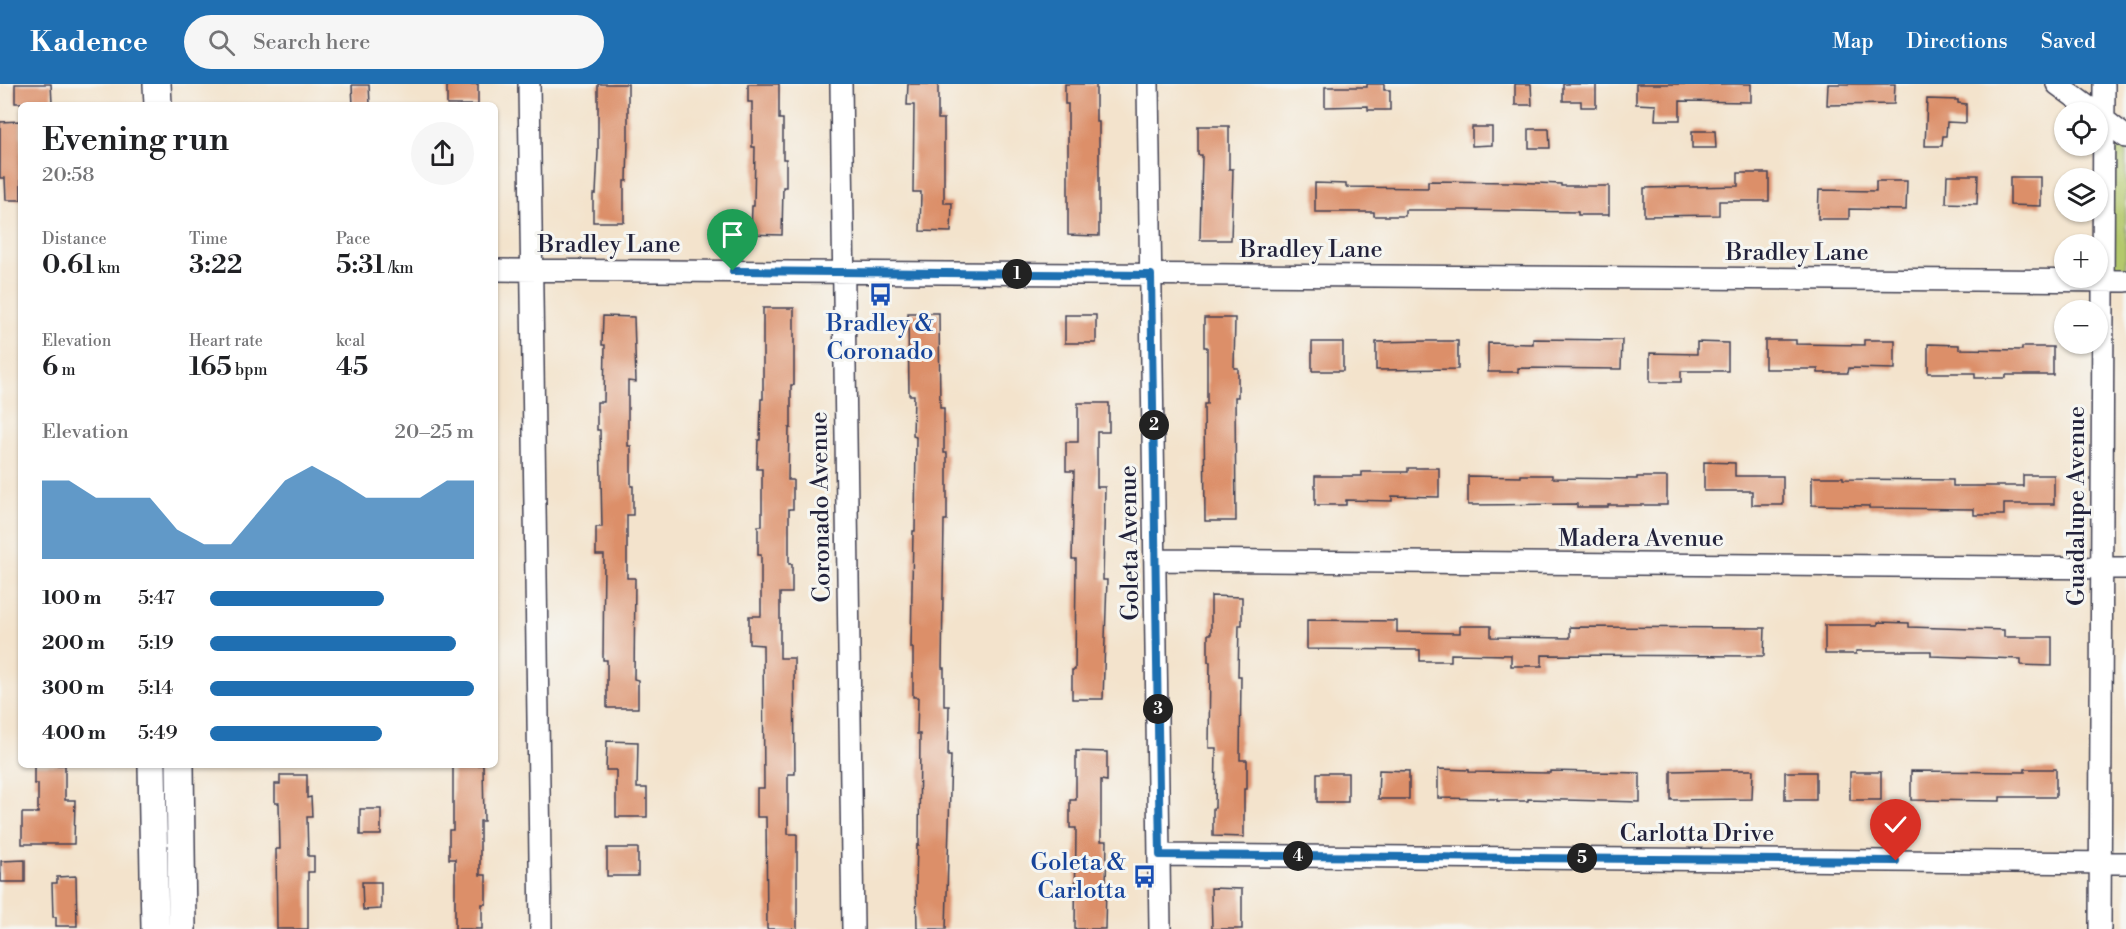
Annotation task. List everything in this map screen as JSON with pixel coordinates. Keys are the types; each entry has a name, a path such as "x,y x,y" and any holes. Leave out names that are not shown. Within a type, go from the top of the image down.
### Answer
{"street":[{"path":"157,84 158,102"},
{"path":"529,84 540,929"},
{"name":"Coronado Avenue","path":"841,84 853,929"},
{"name":"Goleta Avenue","path":"1148,84 1160,929"},
{"path":"2057,84 2081,102"},
{"name":"Guadalupe Avenue","path":"2101,102 2104,84"},
{"path":"2108,123 2126,137"},
{"name":"Guadalupe Avenue","path":"2099,156 2102,234"},
{"name":"Bradley Lane","path":"498,270 2054,281"},
{"name":"Bradley Lane","path":"2108,281 2126,281"},
{"name":"Guadalupe Avenue","path":"2100,929 2103,288"},
{"name":"Madera Avenue","path":"1156,560 2126,568"},
{"path":"153,768 155,929"},
{"path":"180,768 182,929"},
{"name":"Carlotta Drive","path":"1160,855 2126,863"}],"green space":[{"path":"2108,123 2126,137 2126,281 2108,281 2108,234 2103,234 2103,222 2108,222 2108,168 2103,168 2103,156 2108,156"}],"building":[{"path":"15,84 51,84 52,102 15,103"},
{"path":"447,84 478,84 478,102 447,102"},
{"path":"598,84 628,84 627,181 624,181 624,222 593,222 593,194 596,194 598,152"},
{"path":"748,84 779,84 779,119 783,119 783,159 786,159 782,235 751,234 755,147 752,147 752,102 748,102"},
{"path":"908,84 938,84 938,119 944,119 944,203 952,203 951,232 920,231 921,192 913,192 914,105 907,105"},
{"path":"1065,84 1096,84 1096,122 1099,122 1099,236 1068,235 1068,104 1065,104"},
{"path":"1367,84 1384,84 1384,90 1390,90 1390,110 1368,110 1368,106 1325,107 1325,87 1367,87"},
{"path":"1515,84 1531,84 1532,105 1515,105"},
{"path":"1563,84 1596,84 1596,107 1581,107 1581,101 1563,101"},
{"path":"1636,84 1751,84 1751,102 1680,101 1680,120 1655,120 1656,105 1636,104"},
{"path":"1828,84 1895,84 1894,104 1827,105"},
{"path":"352,85 369,85 370,102 353,102"},
{"path":"1927,99 1958,100 1958,103 1966,104 1966,123 1947,122 1946,136 1943,136 1942,146 1925,146"},
{"path":"18,121 18,200 6,200 5,178 0,178 0,122"},
{"path":"1198,126 1229,126 1229,169 1233,169 1231,240 1200,240 1202,155 1198,155"},
{"path":"1472,127 1492,127 1492,145 1472,146"},
{"path":"1529,129 1549,129 1550,148 1529,148"},
{"path":"1692,131 1715,131 1716,148 1692,148"},
{"path":"1738,173 1769,173 1769,201 1719,201 1719,215 1644,216 1644,188 1738,186"},
{"path":"1947,175 1978,175 1977,204 1946,203"},
{"path":"2010,177 2041,177 2041,206 2010,205"},
{"path":"1428,181 1609,186 1609,215 1578,215 1578,212 1466,210 1405,210 1405,216 1374,216 1374,212 1315,212 1315,183 1346,184 1346,187 1428,188"},
{"path":"1876,181 1907,181 1906,210 1849,209 1849,219 1818,219 1819,190 1876,191"},
{"path":"763,308 794,308 794,385 791,385 788,480 793,480 793,509 789,509 789,564 792,564 792,593 780,593 780,658 794,658 795,774 788,774 788,834 797,834 797,929 767,929 766,817 757,817 757,788 764,788 763,645 749,644 749,616 761,616 761,555 758,555 758,526 762,526 762,469 757,469 761,399 763,399"},
{"path":"908,313 939,313 940,408 944,408 944,453 947,453 942,668 944,668 944,706 949,706 948,756 951,756 946,929 917,929 920,734 917,734 918,697 913,697 913,648 911,648 916,437 913,436 914,395 909,395"},
{"path":"1065,315 1096,315 1096,343 1065,343"},
{"path":"603,316 634,317 636,382 628,381 628,446 631,446 633,515 627,515 627,578 635,578 634,679 638,680 638,708 607,708 607,660 603,660 604,555 596,555 596,527 602,527 600,430 597,430 597,402 604,402"},
{"path":"1204,318 1235,318 1234,368 1238,368 1238,397 1235,397 1236,521 1205,521 1204,404 1207,404 1207,347 1204,347"},
{"path":"1533,339 1622,340 1621,369 1518,368 1518,372 1488,372 1488,343 1533,344"},
{"path":"1765,340 1796,340 1796,344 1864,345 1864,340 1895,340 1895,369 1849,368 1848,373 1818,373 1818,369 1765,369"},
{"path":"1458,341 1458,369 1376,370 1376,342"},
{"path":"1312,342 1343,342 1343,371 1312,371"},
{"path":"1697,342 1728,343 1728,371 1681,371 1681,382 1650,382 1650,353 1697,354"},
{"path":"1928,344 1959,345 1959,349 2022,350 2022,347 2053,347 2053,375 2006,375 2006,378 1975,378 1975,373 1928,373"},
{"path":"1078,403 1109,403 1109,432 1097,432 1097,487 1105,487 1103,580 1107,580 1103,699 1072,699 1072,670 1075,670 1076,559 1072,559 1074,471 1066,471 1066,442 1078,442"},
{"path":"1704,462 1735,463 1735,476 1783,476 1783,505 1752,505 1752,491 1704,491"},
{"path":"1408,468 1439,468 1439,497 1392,496 1392,501 1346,500 1346,505 1315,505 1315,476 1362,476 1362,472 1408,472"},
{"path":"1521,475 1552,475 1552,478 1667,477 1667,505 1577,507 1577,504 1468,505 1468,476 1521,477"},
{"path":"2023,475 2054,475 2054,504 2004,504 2004,515 1974,515 1974,509 1812,505 1812,477 1953,480 1953,486 2023,486"},
{"path":"1211,596 1242,597 1238,676 1241,676 1240,760 1247,760 1247,789 1244,789 1244,837 1213,836 1216,748 1209,748 1208,634 1211,634"},
{"path":"1307,620 1397,621 1397,632 1460,633 1460,626 1491,626 1491,637 1570,638 1570,627 1765,628 1764,656 1542,655 1542,666 1511,666 1511,655 1451,654 1451,661 1420,661 1420,650 1307,649"},
{"path":"1878,622 1909,623 1909,627 2004,630 2004,637 2052,637 2052,666 2021,665 2021,659 1931,656 1931,651 1856,651 1856,654 1825,654 1825,625 1878,625"},
{"path":"607,741 638,742 637,788 647,788 647,817 616,817 616,770 606,770"},
{"path":"1076,751 1107,752 1107,781 1101,780 1101,841 1107,841 1105,929 1075,929 1076,828 1070,828 1070,800 1076,800"},
{"path":"34,768 65,768 65,800 75,800 74,844 22,844 22,813 38,813 38,784 34,784"},
{"path":"453,768 483,768 484,821 480,821 480,875 486,875 486,904 482,904 482,929 455,929 455,859 449,859 449,830 453,830"},
{"path":"1438,769 1469,770 1469,772 1640,773 1640,802 1528,799 1528,801 1497,801 1497,799 1438,798"},
{"path":"2025,769 2056,769 2056,797 2000,797 2000,801 1911,800 1911,771 2025,772"},
{"path":"1379,770 1409,771 1409,799 1378,799"},
{"path":"1753,770 1752,799 1671,800 1671,771"},
{"path":"1785,772 1816,772 1816,800 1785,800"},
{"path":"1850,772 1881,772 1881,800 1850,800"},
{"path":"1317,773 1348,773 1348,802 1317,802"},
{"path":"280,775 307,775 307,798 311,797 312,817 307,817 308,856 314,856 314,872 308,872 308,929 277,929 276,849 280,849 279,803 275,803 275,784 280,784"},
{"path":"360,809 381,809 381,835 360,835"},
{"path":"607,848 638,848 638,876 607,876"},
{"path":"25,860 25,882 1,882 1,861"},
{"path":"76,876 77,926 56,926 56,917 53,917 52,883 57,883 57,877"},
{"path":"362,882 381,882 381,909 363,910"},
{"path":"1211,888 1242,889 1242,929 1212,929"}],"place":[{"name":"Bradley & Coronado","path":"880,294"},
{"name":"Goleta & Carlotta","path":"1144,877"}],"route":[{"path":"733,271 1151,275 1160,855 1896,861"}]}
